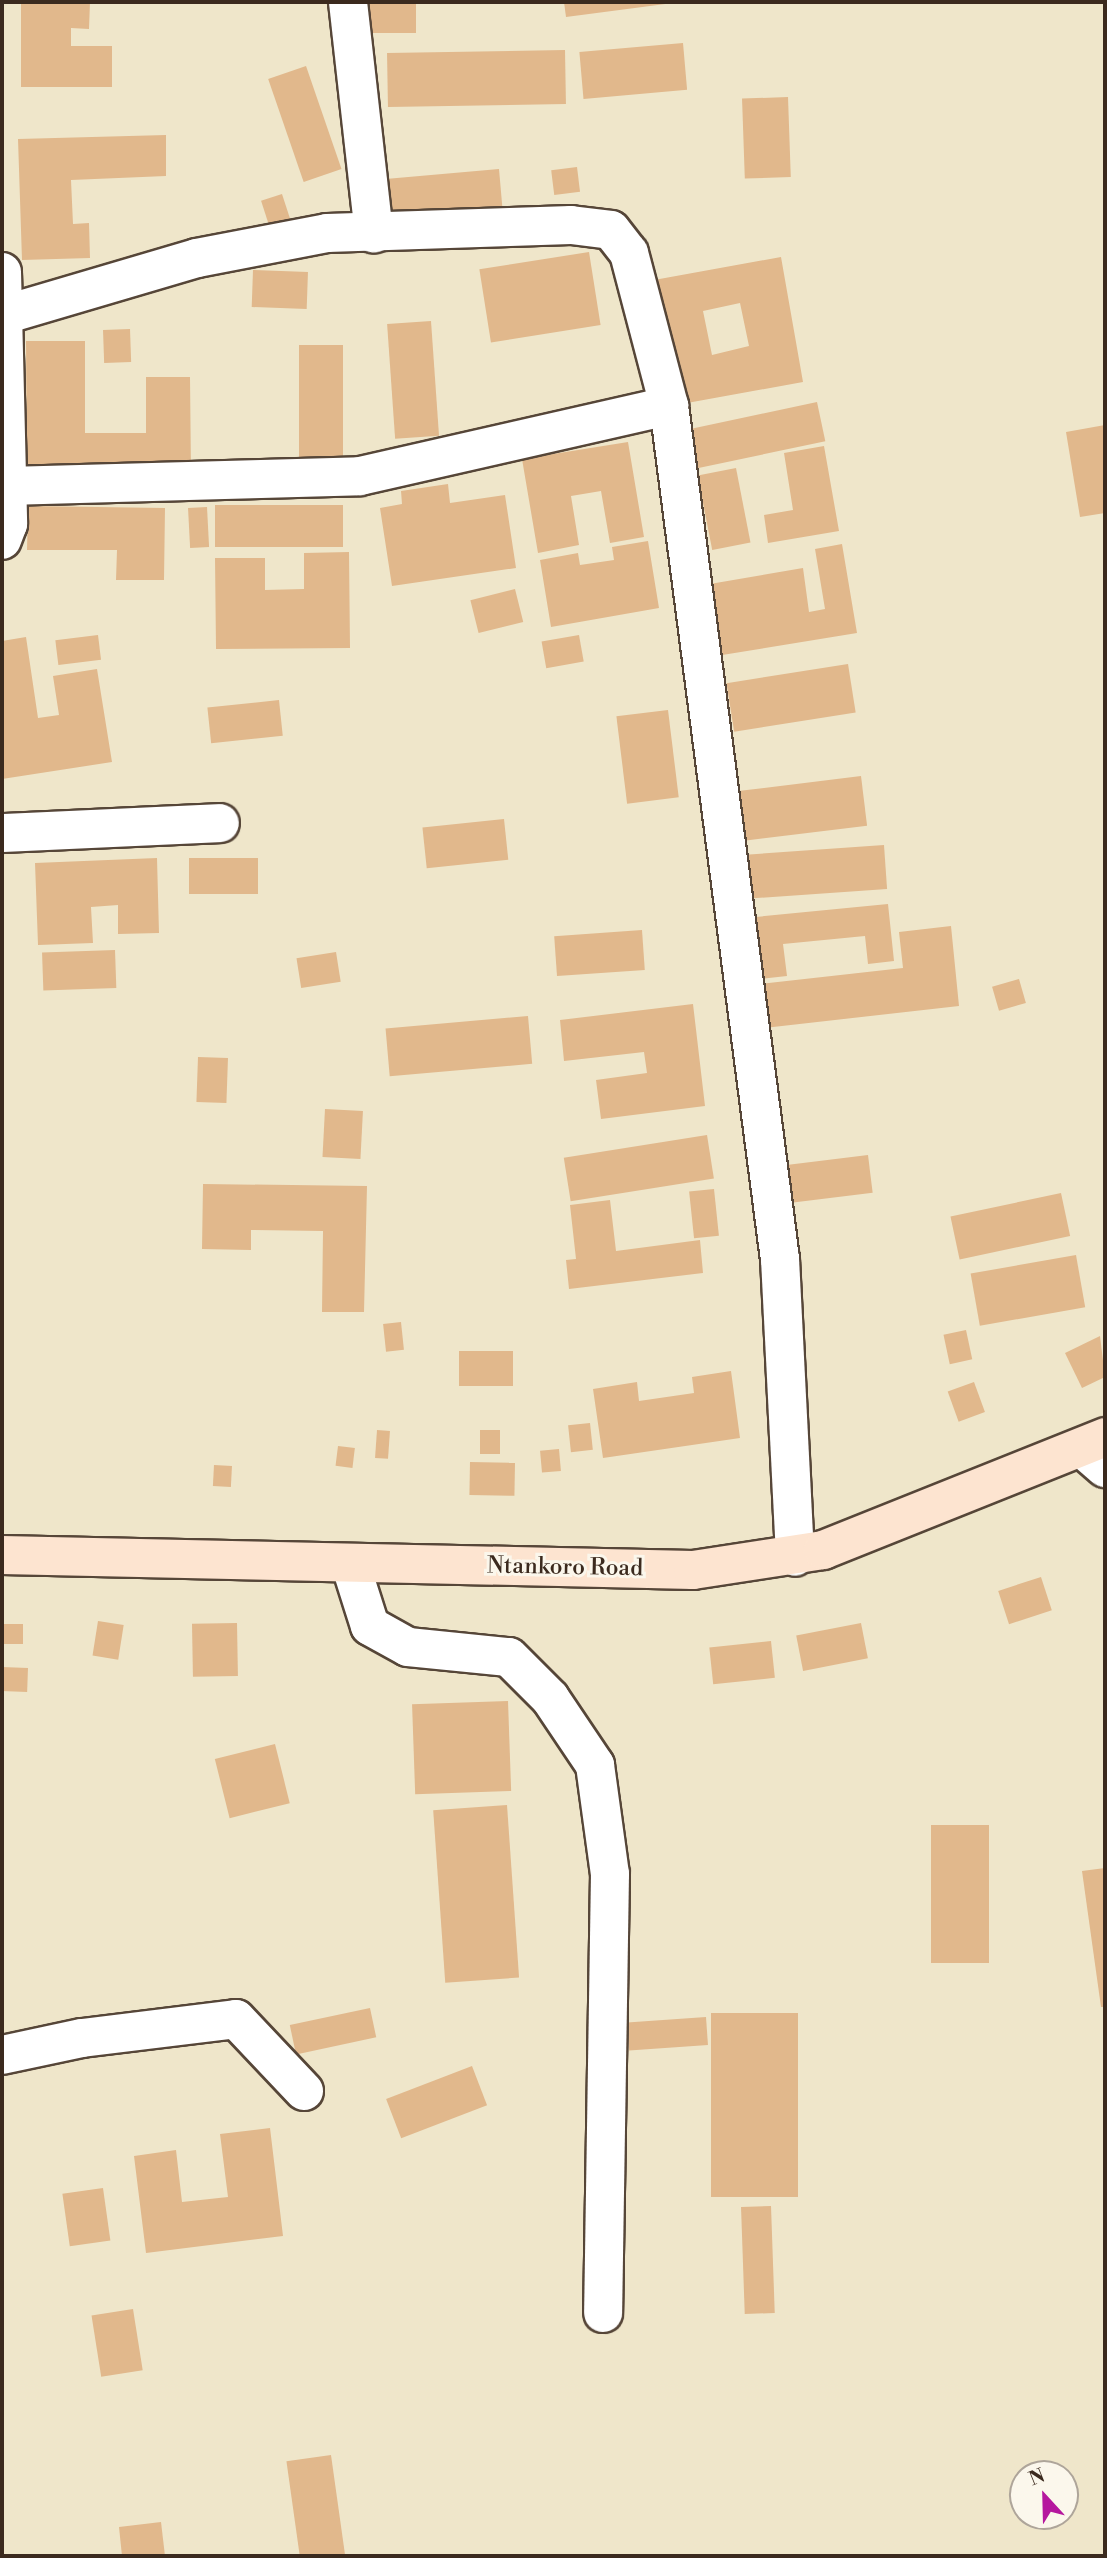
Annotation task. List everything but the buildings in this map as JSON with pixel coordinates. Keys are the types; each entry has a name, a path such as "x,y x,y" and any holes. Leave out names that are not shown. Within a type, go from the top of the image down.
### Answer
{"main road":[{"name":"Ntankoro Road","path":"2,1555 693,1570 796,1557 1098,1451"}],"street":[{"path":"348,2 374,234"},
{"path":"7,314 261,243 374,234 571,225 611,230 629,253 644,295 669,406 780,1259 796,1557"},
{"path":"2,272 7,314 8,486 2,540"},
{"path":"8,486 360,476 669,406"},
{"path":"2,833 220,823"},
{"path":"350,1563 370,1626 408,1647 509,1657 550,1698 595,1765 610,1874 603,2313"},
{"path":"2,2055 82,2038 236,2020 304,2091"}]}
